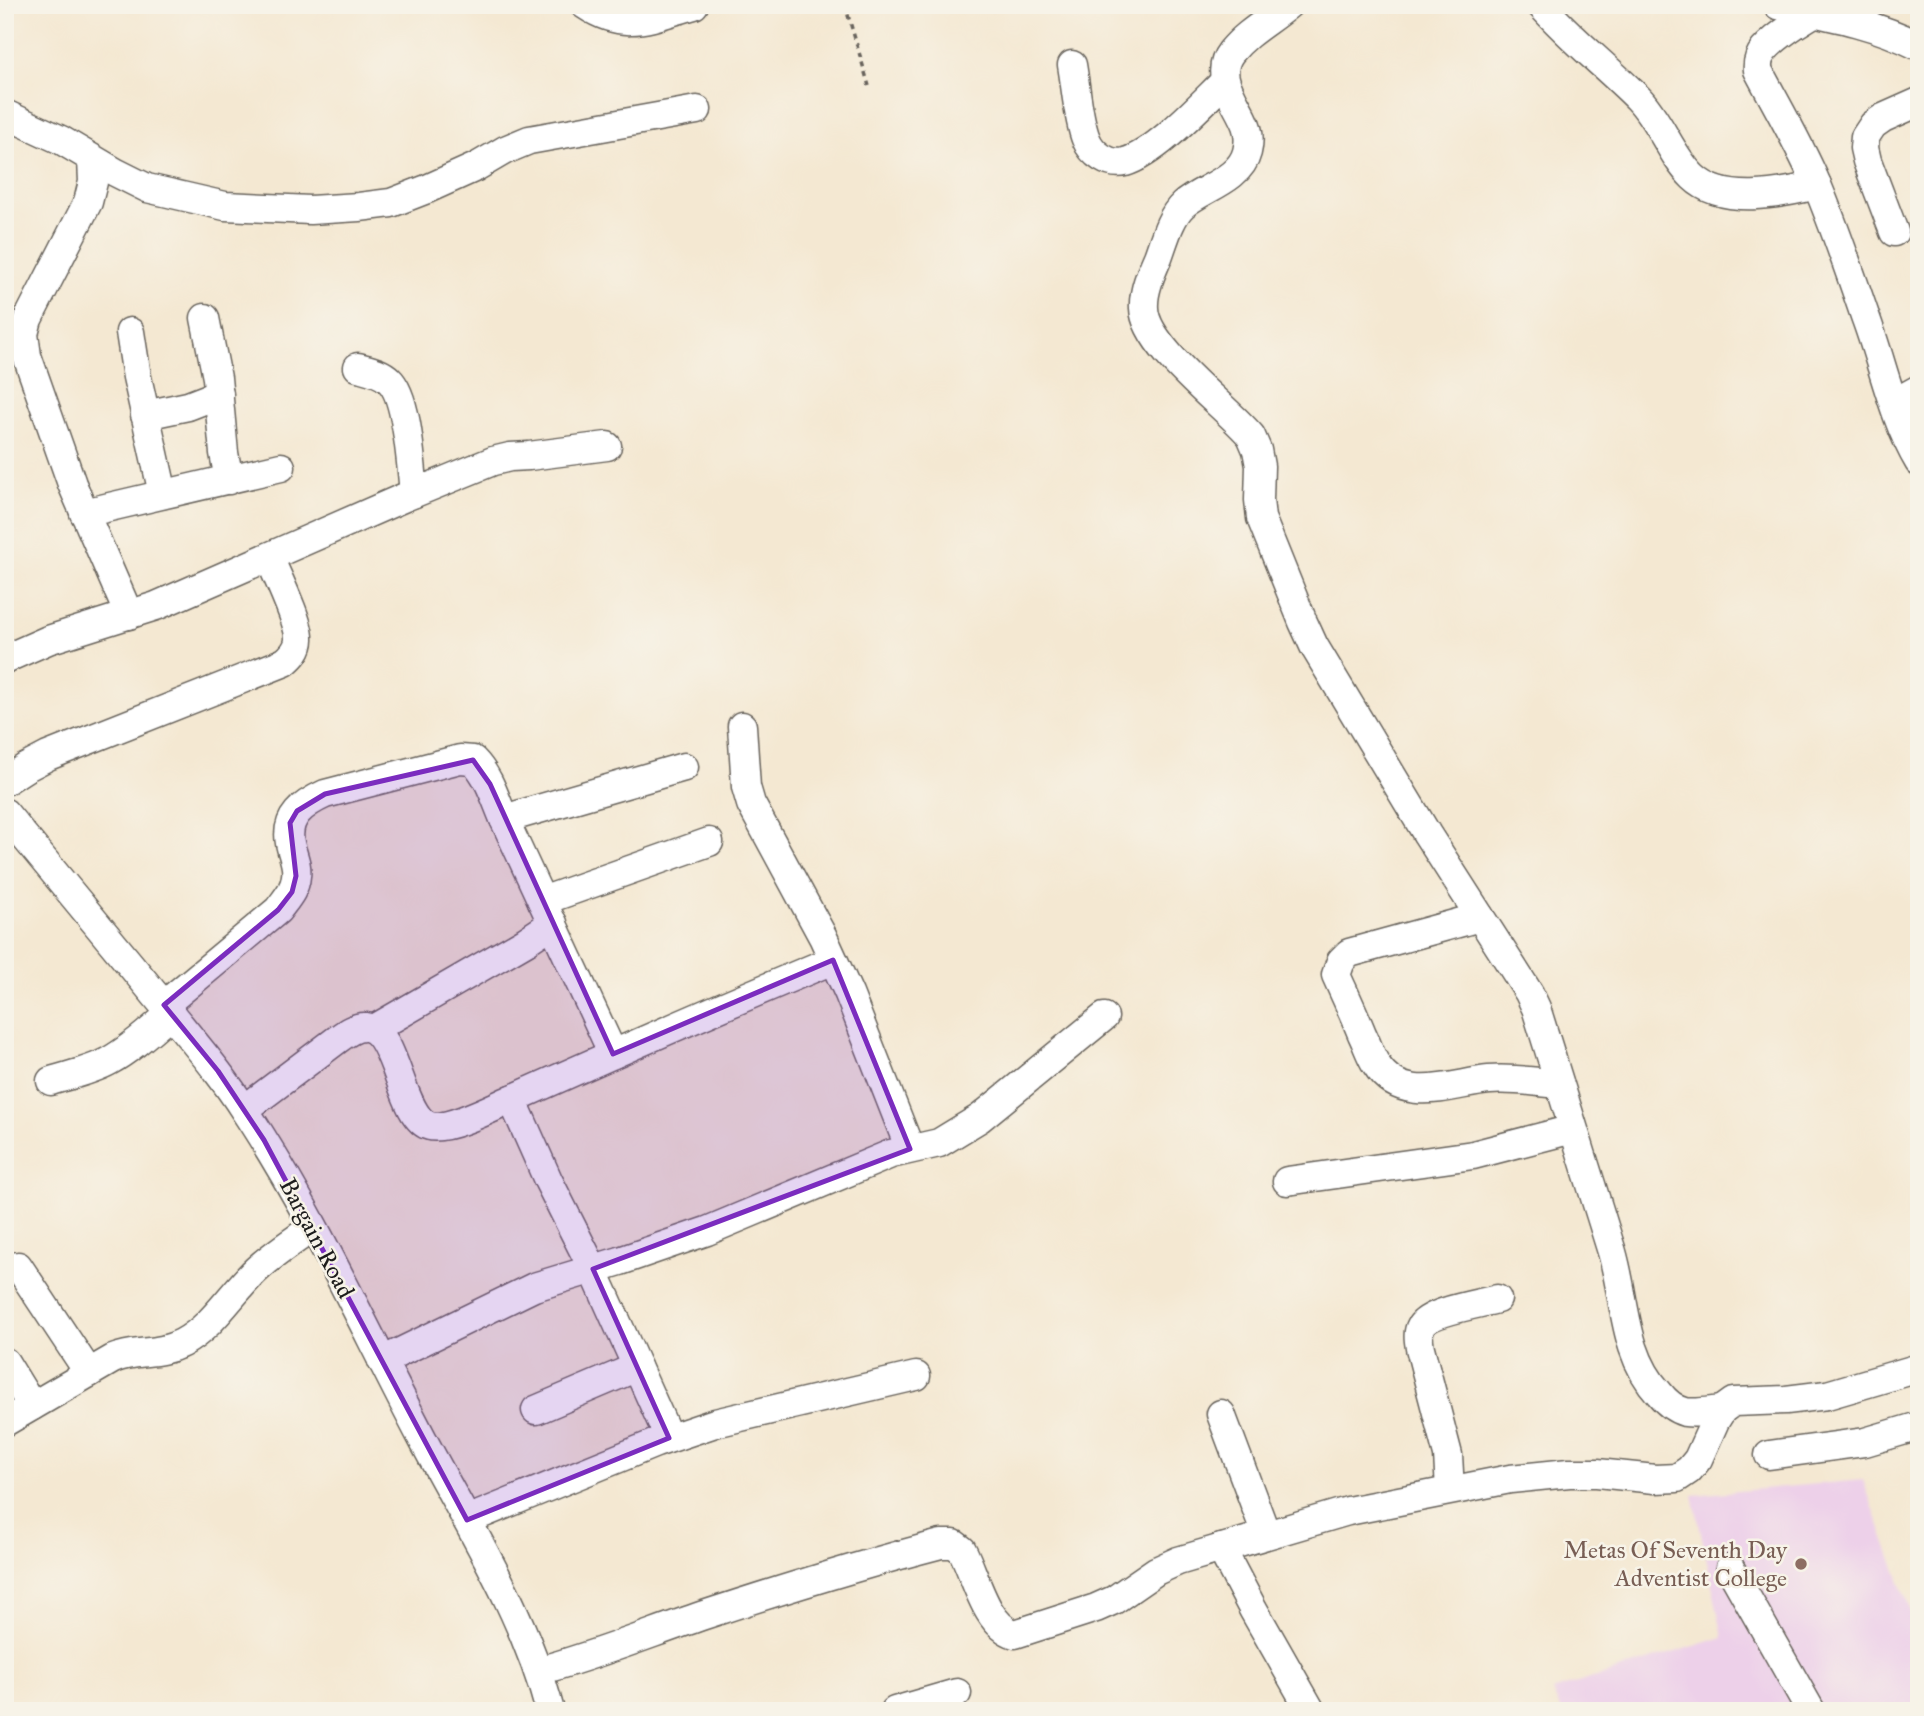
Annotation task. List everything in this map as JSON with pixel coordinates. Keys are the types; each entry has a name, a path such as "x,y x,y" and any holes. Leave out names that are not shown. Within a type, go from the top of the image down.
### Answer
{"street":[{"path":"585,5 607,18 627,22 694,5"},
{"path":"1289,5 1255,30 1229,55 1225,67 1225,81 1247,126 1247,153 1242,163 1230,175 1183,206 1174,218 1145,298 1144,310 1148,327 1162,348 1251,436 1258,450 1260,466 1261,518 1303,622 1325,666 1427,834 1529,993 1536,1008 1617,1272 1627,1327 1640,1366 1649,1382 1673,1407 1687,1413 1722,1410"},
{"path":"1541,5 1651,113 1682,163 1693,177 1703,184 1738,195 1764,195 1817,185"},
{"path":"1778,5 1821,9 1878,28 1919,46"},
{"path":"1821,9 1763,50 1757,61 1758,70 1817,185 1910,447 1919,462"},
{"path":"1072,65 1086,139 1094,153 1107,161 1123,162 1143,153 1170,133 1225,81"},
{"path":"1894,232 1867,161 1865,137 1873,125 1883,118 1919,102"},
{"path":"5,114 61,140 147,188 225,206 310,210 391,203 428,189 529,140 697,110"},
{"path":"92,159 93,182 88,202 28,319 24,334 27,356 72,484 129,615"},
{"path":"205,318 219,394 229,480"},
{"path":"130,332 163,494"},
{"path":"358,367 373,370 391,380 399,394 414,493"},
{"path":"1894,403 1919,389"},
{"path":"145,415 188,406 219,394"},
{"path":"5,659 48,640 129,615 205,586 493,461 607,446"},
{"path":"84,513 281,467"},
{"path":"5,781 48,756 285,662 294,653 299,639 269,557"},
{"path":"742,726 746,788 751,804 823,937 853,1004 910,1149"},
{"path":"51,1081 97,1067 141,1039 167,1009 278,910 292,892 296,876 289,841 290,823 297,811 324,794 460,759 473,760 486,776 613,1054"},
{"path":"504,818 684,767"},
{"name":"Bargain Road","path":"5,813 218,1071 264,1140 313,1227 514,1611 538,1671 550,1711"},
{"path":"374,1030 526,941 548,912 709,842"},
{"path":"1480,917 1349,953 1341,961 1336,975 1376,1064 1387,1078 1401,1087 1439,1090 1491,1080 1559,1084"},
{"path":"244,1109 352,1030 365,1026 382,1038 412,1110 421,1121 430,1126 442,1126 512,1099 833,960"},
{"path":"382,1361 534,1287 707,1231 891,1154 939,1143 980,1118 1104,1017"},
{"path":"512,1099 669,1438"},
{"path":"1287,1181 1473,1155 1573,1129"},
{"path":"5,1422 124,1354 167,1350 188,1339 207,1325 257,1269 313,1227"},
{"path":"18,1266 89,1373"},
{"path":"1450,1490 1448,1455 1420,1348 1420,1327 1427,1320 1439,1315 1497,1300"},
{"path":"5,1362 32,1406"},
{"path":"536,1410 637,1367"},
{"path":"538,1671 579,1660 788,1587 941,1544 954,1544 962,1550 995,1621 1005,1631 1015,1634 1114,1600 1156,1571 1178,1561 1348,1511 1543,1474 1597,1473 1655,1479 1677,1478 1698,1460 1715,1421 1722,1410 1733,1402 1827,1395 1919,1368"},
{"path":"467,1520 669,1438 715,1423 916,1376"},
{"path":"1221,1414 1266,1534"},
{"path":"1769,1455 1865,1442 1919,1426"},
{"path":"1221,1548 1311,1711"},
{"path":"1730,1568 1811,1711"},
{"path":"895,1711 957,1693"}],"path":[{"path":"845,5 869,86"}],"highlighted area":[{"path":"473,760 490,784 613,1054 833,960 910,1149 593,1269 669,1438 467,1520 264,1140 218,1071 164,1005 278,910 292,892 296,876 290,823 297,811 325,794"}],"shaded area":[{"name":"Metas Of Seventh Day Adventist College","path":"1863,1480 1919,1634 1919,1711 1561,1711 1552,1691 1723,1637 1693,1495"}],"place":[{"name":"Metas Of Seventh Day Adventist College","path":"1801,1564"}]}
